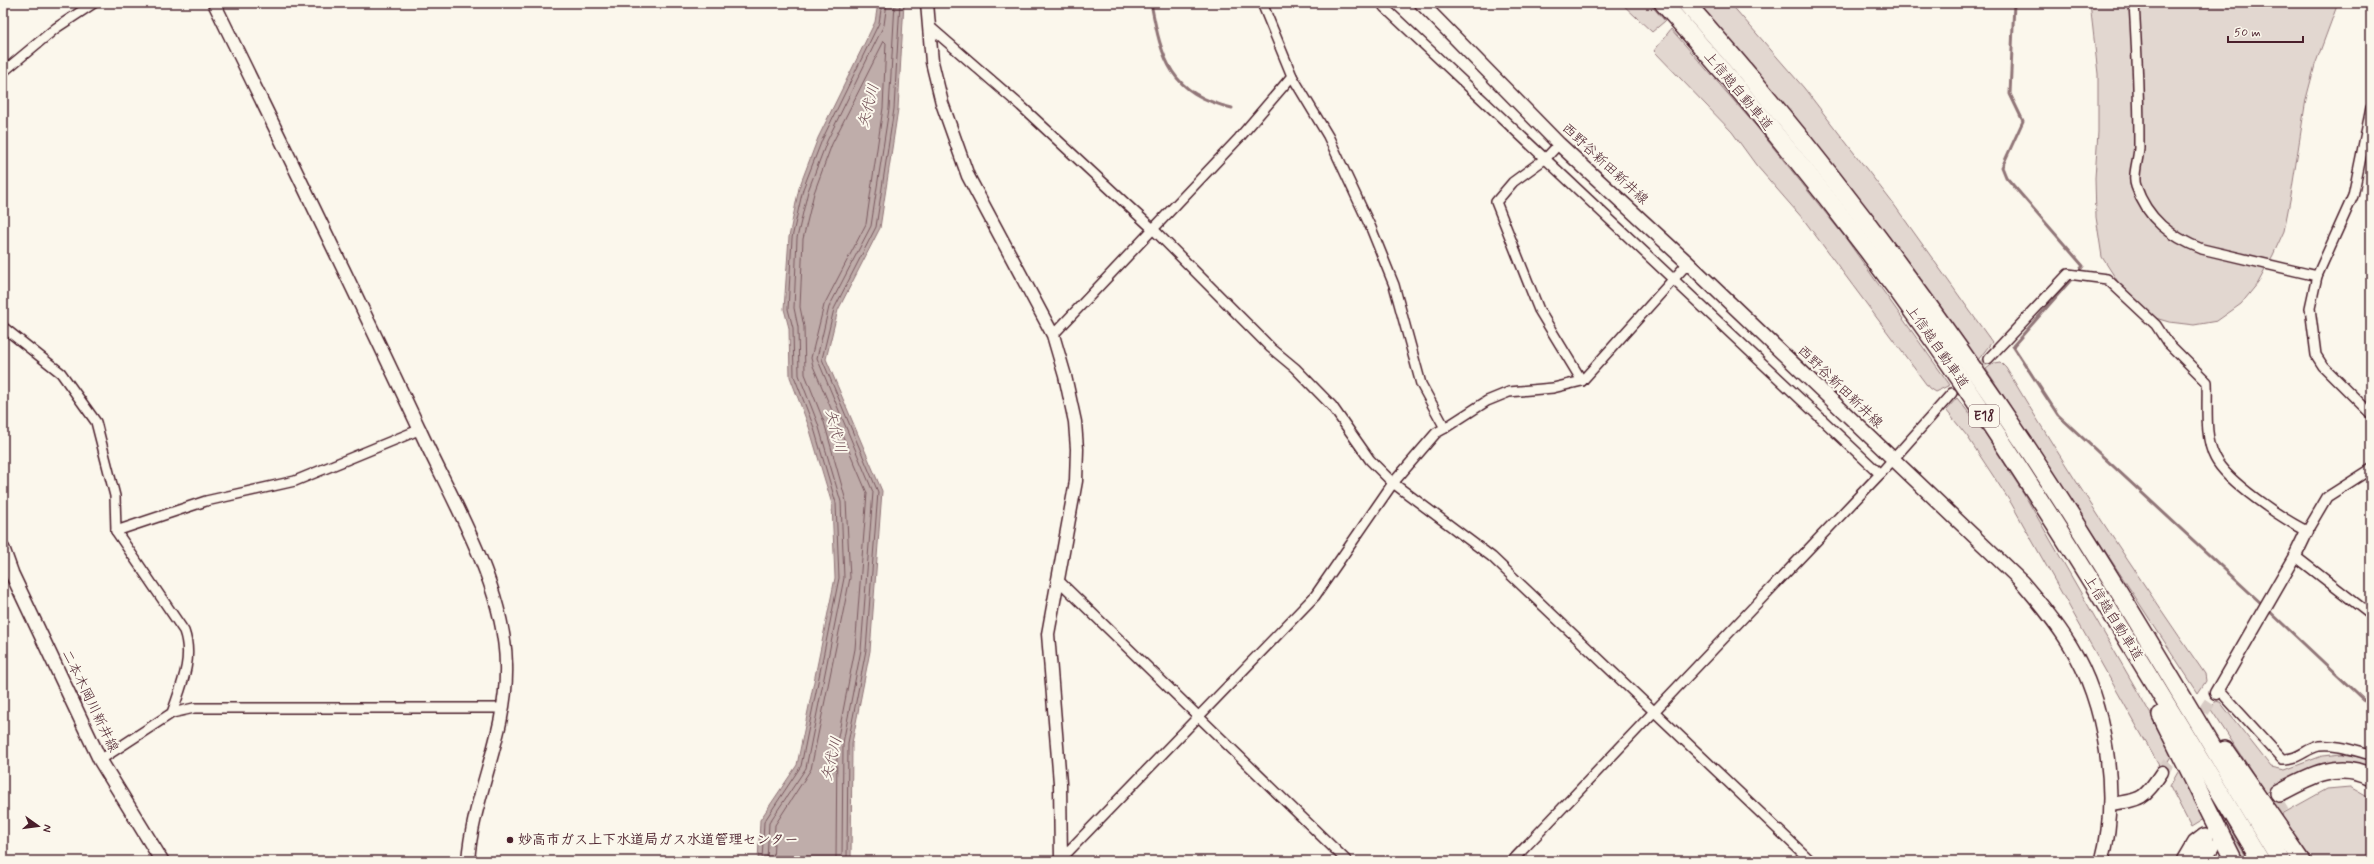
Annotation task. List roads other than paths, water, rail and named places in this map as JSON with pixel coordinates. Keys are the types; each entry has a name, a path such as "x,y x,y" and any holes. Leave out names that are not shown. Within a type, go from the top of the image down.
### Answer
{"highway":[{"name":"上信越自動車道","path":"1663,3 1773,132 1871,257 1939,350 2049,515 2260,861"},
{"name":"上信越自動車道","path":"1686,3 1791,126 1911,281 2029,450 2138,625 2281,861"},
{"path":"2049,515 2079,573 2156,706 2234,861"},
{"path":"2138,625 2302,861"},
{"path":"2371,776 2350,770 2321,772 2282,798 2332,781 2356,782 2371,789"},
{"path":"2186,861 2196,844 2208,842 2199,861"}],"main road":[{"name":"西野谷新田新井線","path":"1422,3 1559,144 1688,263 2022,582 2040,603 2071,646 2082,668 2101,728 2107,760 2110,804 2102,861"},
{"name":"二本木岡川新井線","path":"3,549 8,575 100,760 162,861"}],"street":[{"path":"3,72 56,28 94,3"},
{"path":"214,3 421,429 465,524 490,584 504,637 506,657 503,708 470,832 468,861"},
{"path":"927,3 932,62 942,103 968,176 1053,335 1070,395 1077,449 1076,481 1048,634 1060,783 1061,860"},
{"path":"1262,3 1292,76 1328,136 1371,228 1394,285 1421,384 1445,428"},
{"path":"1385,3 1384,7 1674,278 1880,474"},
{"path":"2134,3 2139,80 2139,158 2135,184 2143,203 2161,226 2170,234 2186,243 2202,249 2317,276"},
{"path":"929,26 1021,106 1154,230 1332,406 1370,460 1393,483 1492,557 1811,861"},
{"path":"1053,335 1154,230 1239,138 1292,76"},
{"path":"2371,108 2353,196 2317,276 2310,308 2316,355 2323,366 2371,414"},
{"path":"1559,144 1546,158 1513,182 1496,202 1539,310 1582,381"},
{"path":"1061,860 1315,596 1393,483 1436,433 1487,401 1508,392 1522,389 1553,388 1582,381 1688,263"},
{"path":"1988,359 2068,274 2107,280 2156,325 2167,342 2207,382 2209,435 2214,458 2229,475 2271,511 2307,531"},
{"path":"3,327 61,373 96,422 114,496 116,531 184,631 188,642 188,663 172,713"},
{"path":"1512,861 1880,474 1952,393"},
{"path":"116,531 206,501 295,481 421,429"},
{"path":"2371,469 2327,497 2307,531 2295,556 2217,691 2282,759 2293,760 2318,746 2337,746 2371,755"},
{"path":"2295,556 2371,615"},
{"path":"1057,579 1347,861"},
{"path":"100,760 172,713 194,708 503,708"},
{"path":"2110,804 2136,801 2148,793 2162,772"}],"water":[{"name":"矢代川","path":"878,3 904,3 898,109 880,228 838,310 826,359 882,491 870,651 852,743 851,861 758,861 760,820 797,765 835,578 832,504 809,427 790,377 789,328 784,309 789,237 799,188 818,138 875,22"}],"waterway":[{"path":"1151,3 1160,42 1165,58 1172,72 1182,83 1195,93 1211,102 1232,108"},
{"path":"2014,3 2010,94 2023,121 2002,167 2006,177 2083,266 2013,346 2058,415 2263,605"},
{"path":"2267,609 2371,707"}],"tunnel":[{"path":"1952,393 1988,359"},
{"path":"2193,727 2216,693"},
{"path":"2162,772 2182,744"},
{"path":"2211,847 2284,802"}],"place":[{"name":"妙高市ガス上下水道局ガス水道管理センター","path":"510,840"}]}
